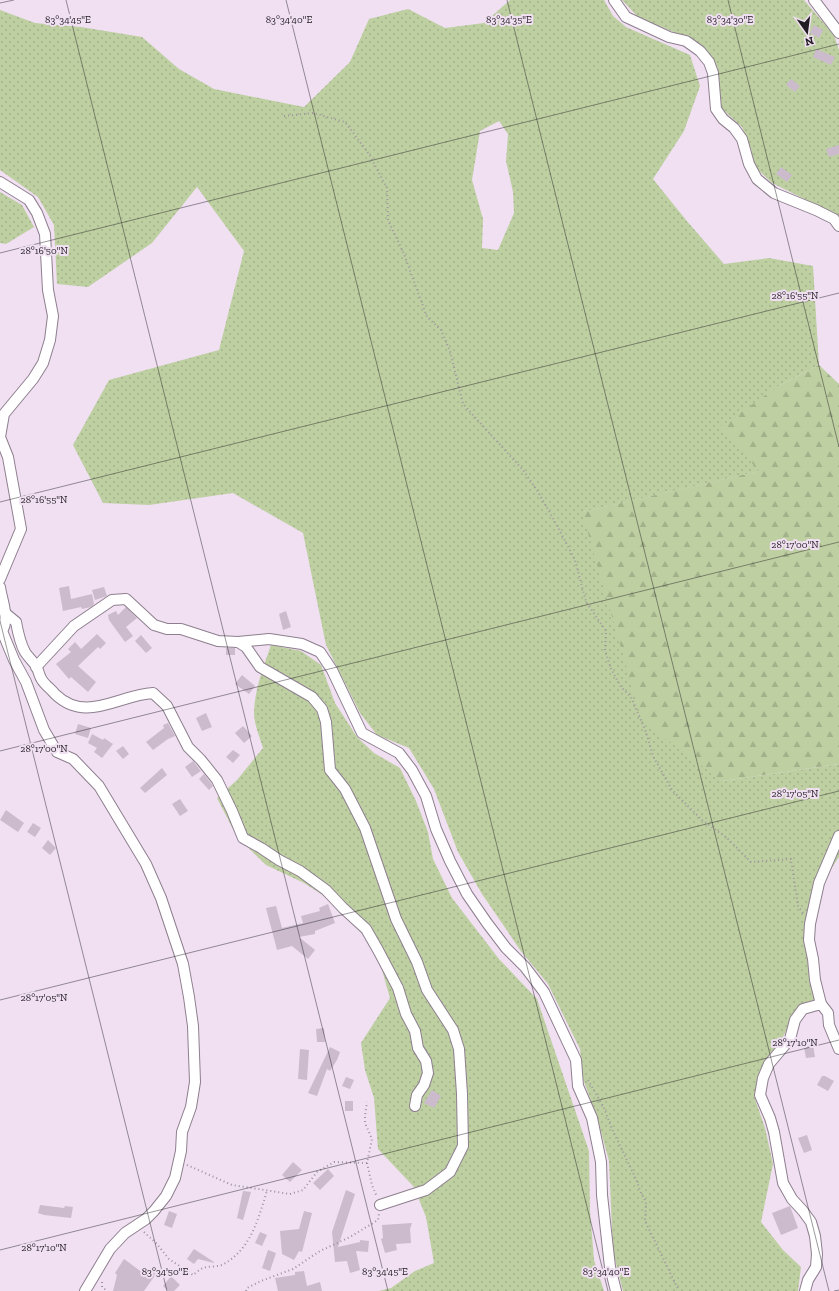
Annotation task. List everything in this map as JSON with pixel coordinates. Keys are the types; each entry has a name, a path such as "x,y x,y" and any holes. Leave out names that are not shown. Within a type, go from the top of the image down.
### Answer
{"street":[{"path":"614,0 626,17 669,37 686,41 700,51 710,62 713,73 716,109 723,119 734,128 742,139 749,164 757,179 774,193 816,210 834,220 839,226"},
{"path":"814,0 839,33"},
{"path":"0,182 29,200 37,213 46,234 48,290 53,316 50,340 43,363 33,379 4,414 0,437 8,457 21,529 0,579"},
{"path":"0,587 5,613 5,626 1,630 14,660 26,682 44,730 56,752 73,759 99,786 146,864 161,898 181,958 191,1012 196,1082 191,1107 182,1132 181,1151 175,1178 166,1196 154,1211 137,1226 125,1233 110,1249 85,1291"},
{"path":"36,667 74,626 112,600 126,599 154,625 167,629 182,629 218,641 238,642 269,639 302,644 320,652 332,670 362,733 399,753 412,770 426,796 436,829 467,894 506,948 525,967 544,992 576,1060 578,1086 592,1118 601,1162 610,1267 616,1291"},
{"path":"5,613 16,622 18,636 25,651 36,667 42,681 68,705 78,708 108,705 143,694 153,693 166,706 188,747 217,780 244,838 300,871 326,890 366,929 398,988 406,1014 415,1031 418,1048 426,1061 428,1073 424,1085 416,1095 415,1106"},
{"path":"238,642 246,647 260,667 312,697 322,709 326,722 330,770 345,789 365,828 396,919 417,962 427,990 453,1030 458,1049 462,1094 462,1146 450,1172 426,1190 380,1205"},
{"path":"839,836 819,883 810,924 809,940 815,980 821,1004 828,1013 829,1025 839,1049"},
{"path":"805,1291 808,1280 816,1267 817,1254 815,1236 811,1222 792,1199 783,1183 774,1132 770,1118 760,1095 763,1078 769,1064 790,1039 795,1020 804,1009 821,1004"}],"path":[{"path":"284,116 313,113 345,122 369,154 387,188 388,220 404,254 427,317 441,330 450,350 463,404 523,470 554,520 575,560 586,602 606,631 605,650 611,669 621,686 631,696 646,732 653,756 672,790 702,820 727,838 751,862 791,859 798,906 810,924"},
{"path":"576,1060 604,1108 612,1129 636,1179 646,1202 645,1221 679,1291"},
{"path":"246,1291 248,1288 261,1280 293,1269 320,1251 350,1237 378,1220 380,1205 372,1185 367,1162 372,1139 365,1123 367,1102"},
{"path":"179,1161 232,1185 290,1194 303,1190 317,1172 334,1162 367,1162"},
{"path":"137,1226 169,1259 193,1275 204,1268 221,1265 238,1253 254,1232 267,1191"}],"green space":[{"path":"510,0 604,0 613,16 626,27 690,55 700,86 684,131 653,179 724,264 769,258 813,266 819,365 777,387 760,471 583,512 722,781 839,764 839,857 810,901 816,1003 799,1005 776,1051 760,1073 754,1096 765,1128 773,1164 761,1222 783,1250 801,1267 798,1291 623,1291 613,1252 609,1161 597,1117 583,1079 580,1049 548,984 520,950 482,894 458,852 434,789 409,748 377,735 360,713 326,645 303,533 233,493 149,505 103,503 73,445 109,380 219,350 244,251 197,187 152,243 88,287 57,284 54,225 38,197 0,170 0,10 35,23 81,27 142,37 179,69 214,89 304,107 350,62 369,19 408,9 445,28 484,23","holes":["499,121 508,134 506,161 513,192 514,213 498,250 482,248 483,219 472,180 480,131"]},
{"path":"622,0 804,0 834,35 839,50 839,216 772,183 754,166 751,149 742,127 720,107 718,68 695,41 638,17"},
{"path":"0,192 22,205 34,227 6,244 0,243"},
{"path":"819,365 839,384 839,764 722,781 642,721 582,512 759,471 720,427 777,387"},
{"path":"271,645 301,651 321,665 335,703 357,737 374,753 400,768 416,801 428,832 433,859 452,898 499,959 537,999 589,1151 590,1211 594,1260 604,1291 379,1291 391,1288 415,1271 434,1263 426,1217 414,1187 378,1149 374,1098 365,1070 361,1043 390,998 376,949 340,910 321,894 304,883 266,865 237,837 217,798 237,780 263,748 255,723 254,706 260,680"}],"building":[{"path":"814,25 823,30 819,38 810,33"},
{"path":"816,49 835,57 831,65 813,57"},
{"path":"791,79 800,86 795,92 786,85"},
{"path":"839,145 839,154 829,157 826,149"},
{"path":"781,167 792,175 787,182 776,174"},
{"path":"69,586 71,599 92,594 94,604 91,607 82,609 81,607 63,611 59,588"},
{"path":"104,587 107,596 95,600 92,590"},
{"path":"126,607 137,618 126,627 133,636 125,642 109,620 108,615 116,611 118,615"},
{"path":"286,611 291,627 283,630 279,614"},
{"path":"97,634 106,643 100,649 98,647 78,666 96,682 88,692 71,677 69,679 56,664 71,652 68,649 75,642 81,649"},
{"path":"141,635 152,648 146,653 135,641"},
{"path":"226,648 235,648 235,655 226,655"},
{"path":"242,675 255,686 249,694 235,684"},
{"path":"206,713 212,727 202,731 196,718"},
{"path":"168,723 175,736 168,739 153,750 146,742 164,728 163,725"},
{"path":"78,724 91,728 88,738 75,734"},
{"path":"243,726 252,736 244,743 235,733"},
{"path":"92,734 103,740 104,738 113,744 102,758 94,752 97,748 88,743"},
{"path":"123,746 129,754 123,759 116,751"},
{"path":"233,750 240,755 233,763 226,757"},
{"path":"193,761 201,771 192,777 185,767"},
{"path":"162,768 167,775 145,793 140,788"},
{"path":"204,774 213,786 209,790 199,779"},
{"path":"180,799 188,811 180,816 172,804"},
{"path":"6,810 24,823 18,832 0,820"},
{"path":"33,823 41,828 35,837 27,832"},
{"path":"48,840 56,848 50,855 42,848"},
{"path":"328,904 335,923 315,931 315,934 299,937 315,950 308,959 292,946 277,950 266,908 276,906 282,928 303,923 301,916 320,911 319,908"},
{"path":"324,1028 325,1042 317,1042 316,1029"},
{"path":"813,1045 815,1057 806,1058 804,1047"},
{"path":"330,1047 340,1052 337,1060 330,1071 327,1069 317,1096 308,1093"},
{"path":"300,1049 309,1050 307,1080 298,1079"},
{"path":"822,1076 834,1081 828,1091 817,1085"},
{"path":"346,1077 354,1080 350,1089 342,1086"},
{"path":"432,1090 441,1096 434,1108 424,1103"},
{"path":"345,1101 353,1101 353,1111 345,1111"},
{"path":"807,1135 812,1150 804,1153 798,1138"},
{"path":"293,1162 302,1170 290,1182 282,1175"},
{"path":"328,1169 334,1176 320,1190 313,1183"},
{"path":"346,1190 355,1194 338,1247 360,1242 360,1240 369,1241 368,1252 356,1251 360,1270 350,1273 347,1261 335,1262 332,1232"},
{"path":"243,1191 251,1192 243,1220 237,1218"},
{"path":"40,1205 64,1208 65,1206 73,1207 71,1218 38,1213"},
{"path":"790,1206 798,1228 781,1235 772,1213"},
{"path":"169,1211 177,1214 172,1228 164,1225"},
{"path":"304,1211 312,1213 302,1252 299,1251 294,1260 282,1254 280,1231 299,1229"},
{"path":"412,1223 410,1229 411,1243 396,1244 397,1250 385,1253 381,1239 383,1238 382,1225"},
{"path":"260,1232 267,1235 262,1246 255,1243"},
{"path":"194,1249 214,1263 198,1259 194,1264 187,1259"},
{"path":"268,1250 276,1253 270,1271 262,1268"},
{"path":"124,1259 143,1273 147,1268 156,1274 144,1291 113,1291 117,1275 115,1273"},
{"path":"304,1271 307,1286 320,1282 322,1291 278,1291 275,1278 295,1275 295,1272"},
{"path":"171,1276 180,1285 174,1291 168,1291 163,1286"}]}
